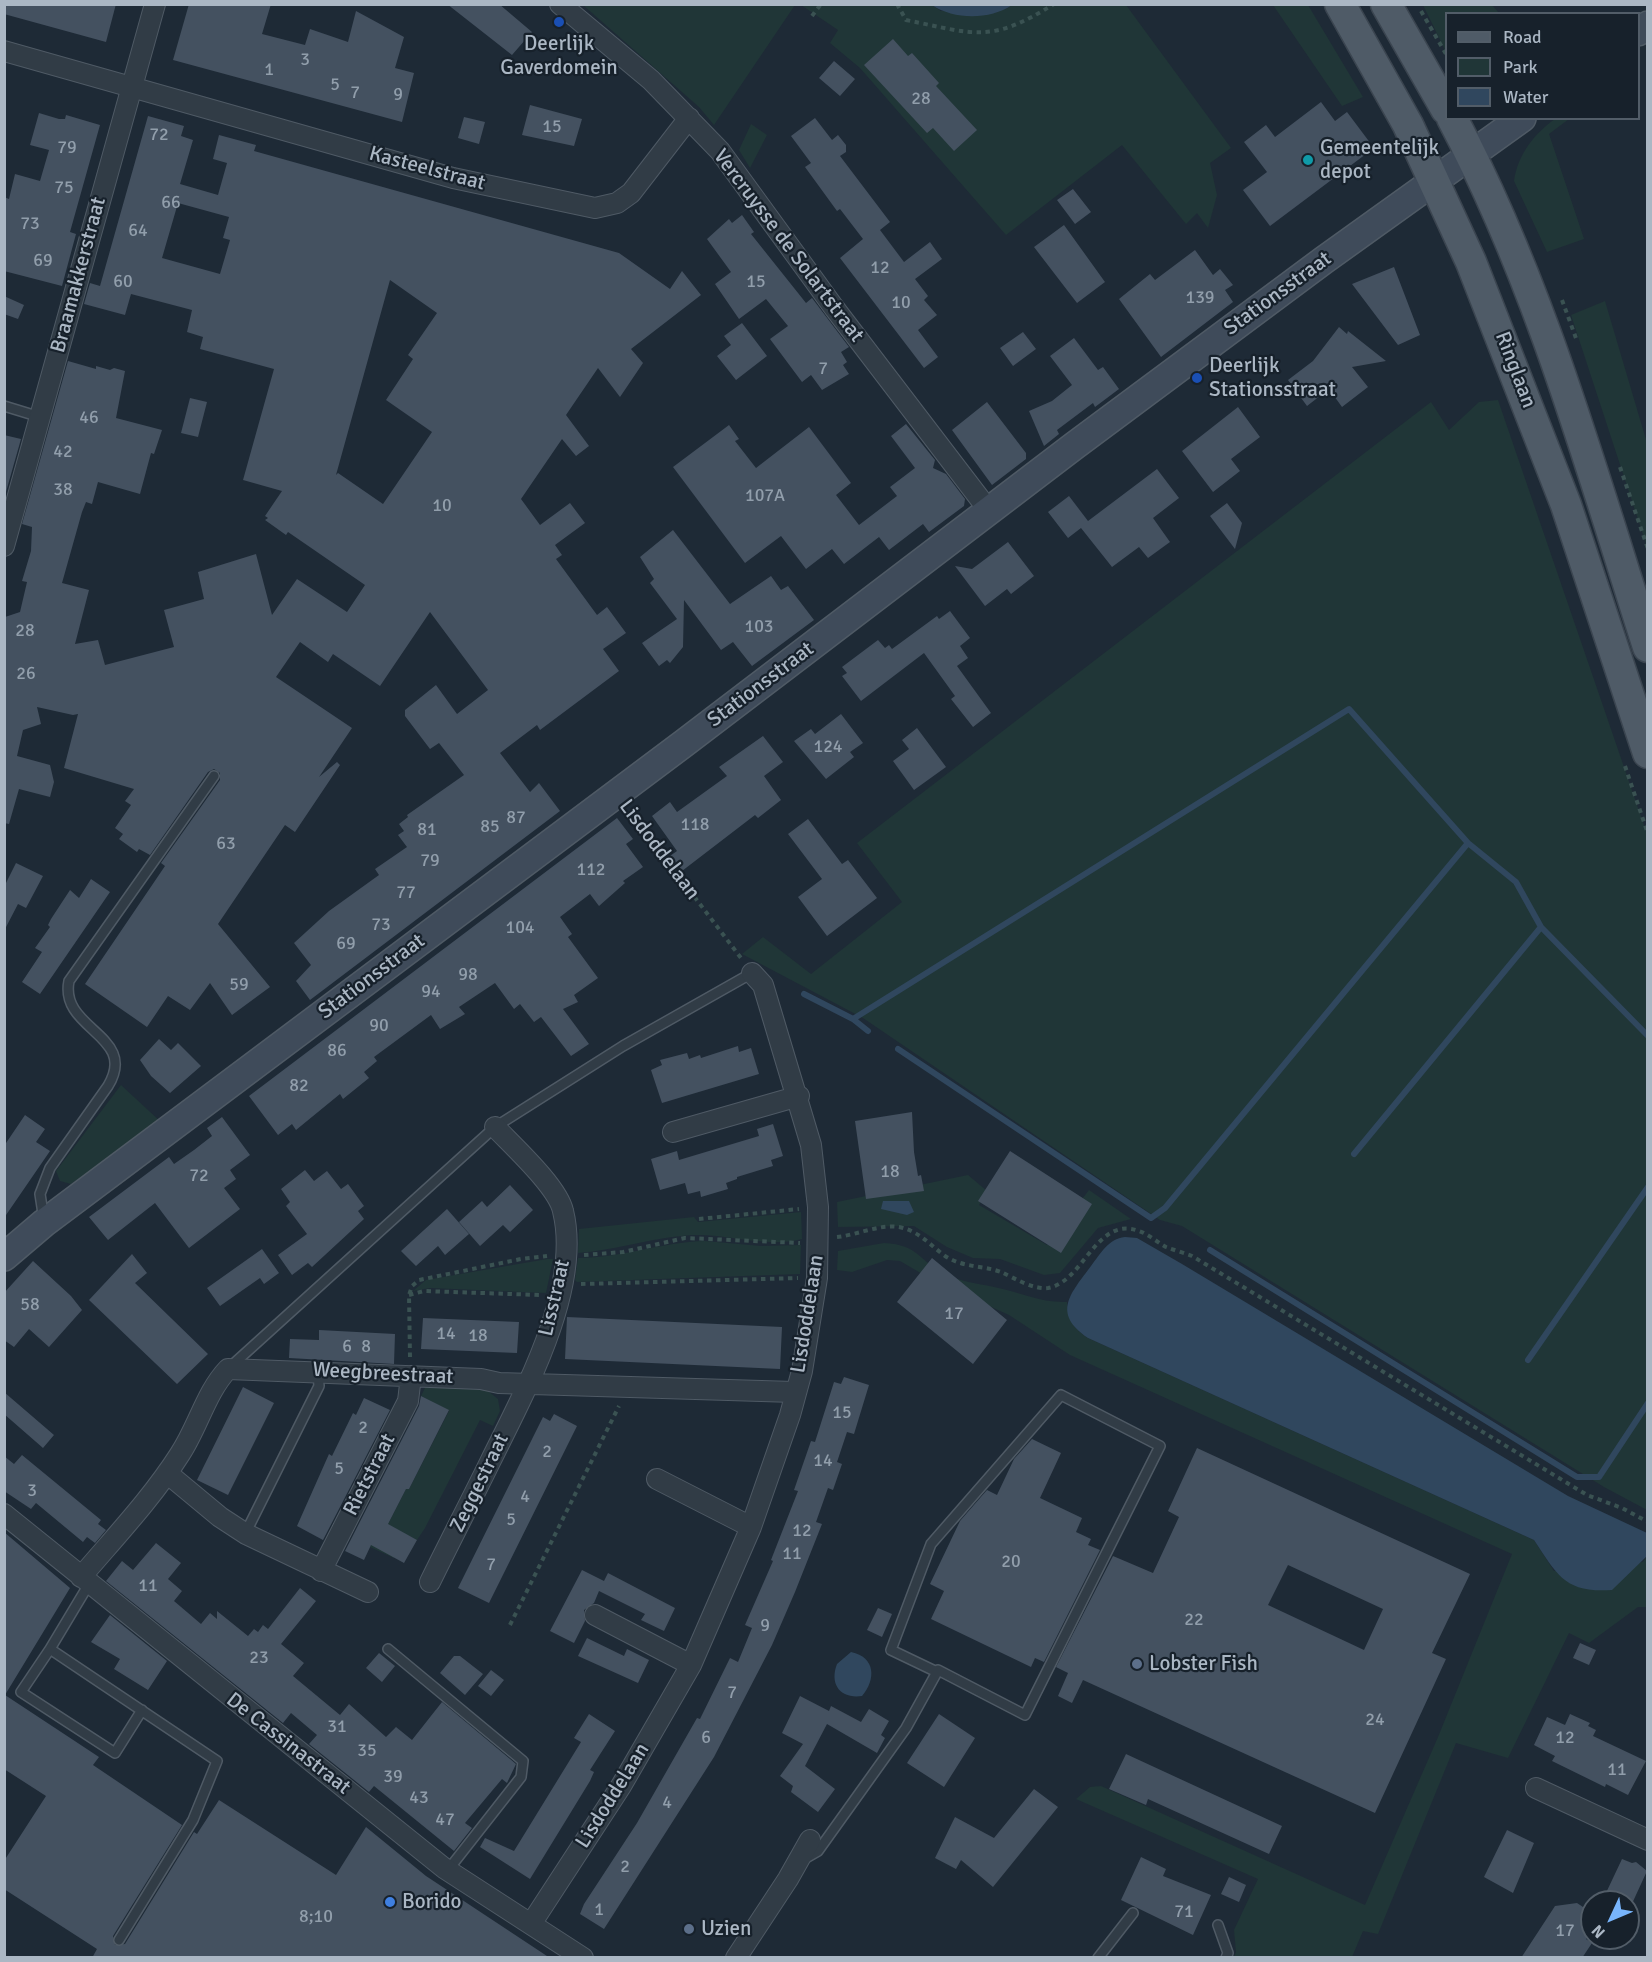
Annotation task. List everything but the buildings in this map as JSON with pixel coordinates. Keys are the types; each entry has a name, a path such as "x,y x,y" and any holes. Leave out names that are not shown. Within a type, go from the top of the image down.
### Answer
{"main road":[{"name":"Ringlaan","path":"1340,4 1408,125 1480,282 1566,505 1636,759"},
{"path":"1386,4 1445,107"},
{"name":"Ringlaan","path":"1453,120 1504,226 1545,334 1647,647"}],"street":[{"name":"Braamakkerstraat","path":"4,546 130,86 155,4"},
{"name":"Vercruysse de Solartstraat","path":"560,4 651,80 720,151 828,300 990,512"},
{"name":"Kasteelstraat","path":"4,51 453,178 595,208 617,203 631,193 689,118"},
{"name":"Stationsstraat","path":"4,1257 44,1223 1324,260 1435,183 1519,120"},
{"name":"Lisdoddelaan","path":"531,1924 651,1736 691,1665 751,1527 790,1415 809,1336 817,1278 819,1240 811,1145 799,1096 763,985 752,973"},
{"path":"673,1132 799,1096"},
{"name":"Lisstraat","path":"495,1127 548,1185 563,1210 566,1255 561,1289 544,1346 528,1383"},
{"path":"85,1580 167,1473 187,1443 218,1380 228,1369"},
{"name":"Weegbreestraat","path":"228,1369 528,1383 794,1392"},
{"name":"Rietstraat","path":"321,1571 408,1401 411,1376"},
{"name":"Zeggestraat","path":"430,1582 528,1383"},
{"path":"167,1473 220,1517 246,1534 368,1592"},
{"path":"657,1479 751,1527"},
{"name":"De Cassinastraat","path":"4,1514 448,1870 583,1958"},
{"path":"595,1615 691,1665"},
{"path":"1536,1788 1647,1840"},
{"path":"736,1958 810,1840"}],"lane":[{"path":"4,406 40,417"},
{"path":"44,1223 40,1194 50,1168 108,1086 115,1074 117,1064 114,1052 70,1004 66,994 69,981 213,776"},
{"path":"228,1369 495,1127 623,1046 752,973"},
{"path":"249,1526 319,1386 318,1372"},
{"path":"1061,1395 1160,1446 1025,1715 938,1670 937,1672 891,1650 931,1544 1061,1395"},
{"path":"85,1580 50,1649 21,1692 114,1753 142,1710"},
{"path":"50,1649 217,1761 193,1820 119,1940"},
{"path":"388,1649 523,1761 520,1777 448,1870"},
{"path":"796,1863 818,1851 906,1728 937,1672"},
{"path":"1098,1958 1133,1913"},
{"path":"1218,1925 1228,1953 1226,1958"}],"path":[{"path":"812,16 821,4"},
{"path":"897,4 906,20 970,33 993,34 1027,21 1054,4"},
{"path":"1418,4 1445,52"},
{"path":"1636,759 1647,834"},
{"name":"Lisdoddelaan","path":"616,794 752,973"},
{"path":"699,1219 818,1207"},
{"path":"819,1240 878,1228 901,1228 921,1236 946,1256 969,1267 998,1271 1028,1284 1047,1288 1067,1279 1103,1238 1117,1229 1138,1230 1166,1246 1192,1256 1580,1491 1622,1508 1647,1522"},
{"path":"409,1295 424,1291 544,1296 574,1284 817,1278"},
{"path":"510,1624 618,1408 625,1385"}],"green space":[{"path":"583,5 795,5 714,125 699,107"},
{"path":"801,5 932,5 941,11 1006,9 1012,5 1126,5 1231,148 1210,163 1217,195 1208,228 1197,213 1186,224 1122,145 1006,235 860,68 830,43 838,30"},
{"path":"1273,5 1308,5 1363,97 1342,106"},
{"path":"1423,5 1492,5 1498,12 1445,12 1445,50"},
{"path":"1554,120 1568,120 1549,134 1584,239 1547,252 1514,181 1523,153 1540,131"},
{"path":"751,124 767,135 750,168 739,150"},
{"path":"1605,301 1647,443 1647,547 1571,315"},
{"path":"1498,400 1647,834 1647,1510 1604,1487 1182,1226 1160,1220 863,1018 742,954 763,937 811,974 902,902 857,843 1431,402 1449,430 1479,402"},
{"path":"121,1085 162,1123 71,1184 60,1181 56,1171"},
{"path":"968,1175 987,1191 979,1205 1047,1245 1089,1190 1131,1219 1098,1228 1060,1273 1044,1275 1000,1259 973,1258 947,1247 914,1226 838,1227 837,1202"},
{"path":"801,1212 802,1239 763,1242 697,1235 578,1253 579,1229 694,1217 698,1222"},
{"path":"705,1241 761,1246 801,1245 800,1274 577,1282 575,1280 578,1258"},
{"path":"884,1243 896,1244 912,1250 936,1269 957,1279 1039,1299 1067,1302 1073,1323 1088,1338 1534,1540 1554,1571 1643,1562 1647,1556 1647,1607 1638,1607 1589,1643 1569,1633 1508,1758 1456,1743 1378,1934 1363,1931 1352,1957 1234,1957 1236,1952 1234,1930 1258,1879 1076,1799 1090,1787 1101,1786 1365,1905 1438,1737 1512,1554 1070,1355 1009,1315 936,1282 900,1261 887,1260 852,1272 837,1270 838,1251"},
{"path":"553,1259 546,1293 430,1288 413,1291 426,1280"},
{"path":"426,1386 484,1388 498,1399 500,1411 493,1426 480,1420 425,1528 417,1540 407,1535 394,1558 370,1547 384,1519 389,1522 406,1489 409,1489 449,1411 421,1396"}],"water":[{"path":"932,5 1012,5 983,16 961,16"},
{"path":"883,1201 909,1201 914,1212 907,1215 881,1209"},
{"path":"1125,1237 1137,1238 1182,1264 1568,1496 1647,1533 1647,1556 1612,1590 1583,1589 1564,1580 1534,1540 1088,1338 1070,1320 1067,1311 1068,1303 1077,1285 1102,1252 1109,1244"},
{"path":"851,1652 865,1659 871,1670 870,1683 862,1696 843,1693 836,1684 837,1664"}],"waterway":[{"path":"853,1019 1349,709 1468,843 1516,882 1541,927 1648,1036"},
{"path":"898,1049 1151,1218 1165,1208 1468,843"},
{"path":"1354,1154 1541,927"},
{"path":"804,994 853,1019 868,1031"},
{"path":"1528,1360 1648,1187"},
{"path":"1210,1250 1577,1477 1599,1477 1648,1403"}],"place":[{"name":"Deerlijk Gaverdomein","path":"559,22"},
{"name":"Gemeentelijk depot","path":"1308,160"},
{"name":"Deerlijk Stationsstraat","path":"1197,378"},
{"name":"Lobster Fish","path":"1137,1664"},
{"name":"Borido","path":"390,1902"},
{"name":"Uzien","path":"689,1929"}]}
